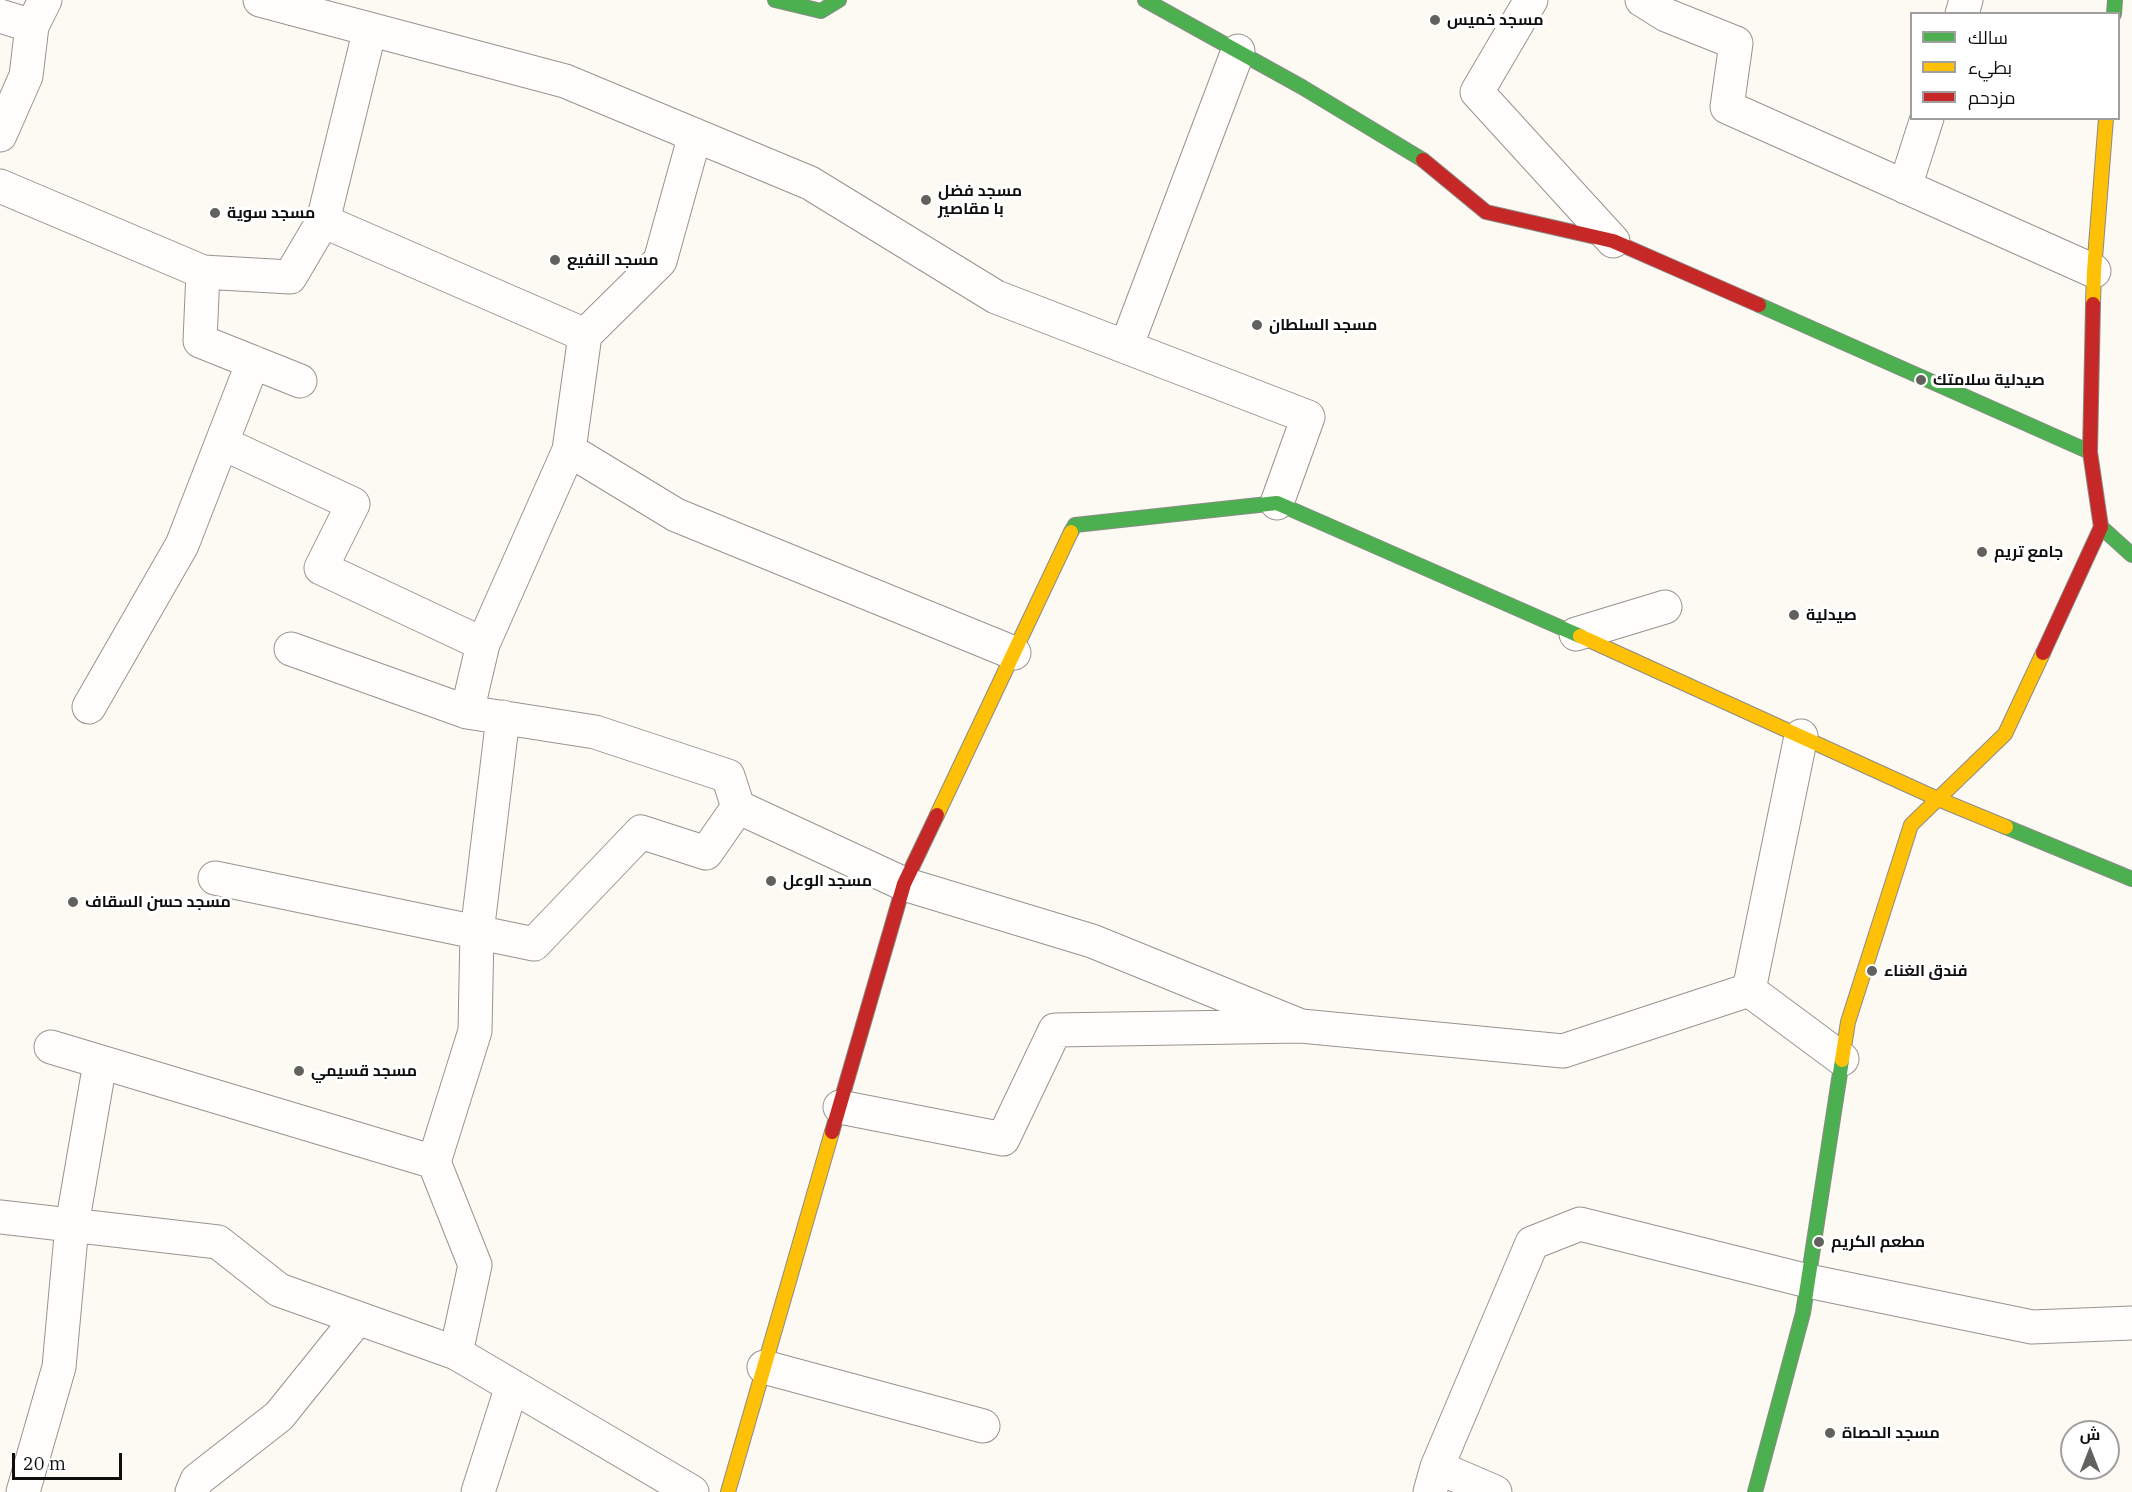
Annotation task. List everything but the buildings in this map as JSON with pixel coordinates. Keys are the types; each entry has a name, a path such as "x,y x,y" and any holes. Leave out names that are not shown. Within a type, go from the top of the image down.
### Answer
{"street":[{"path":"260,0 565,81 810,183 996,297 1308,417 1276,503"},
{"path":"775,0 822,11 839,0"},
{"path":"1145,0 1302,87 1421,159 1486,212 1613,241 2090,452"},
{"path":"1531,0 1477,92 1613,241"},
{"path":"1642,0 1666,15 1736,44 1727,107 2094,271"},
{"path":"0,16 39,13 26,76 0,135"},
{"path":"0,186 203,272 290,277 323,221 370,30"},
{"path":"1126,347 1238,51"},
{"path":"1905,187 1926,120"},
{"path":"1755,1492 1803,1313 1848,1022 1911,825 2005,734 2101,527 2090,452 2094,271 2106,120"},
{"path":"466,712 483,644 569,450 585,335 660,261 695,135"},
{"path":"323,221 585,335"},
{"path":"203,272 200,340 300,381"},
{"path":"89,707 182,545 253,362"},
{"path":"222,443 353,504 321,568 483,644"},
{"path":"569,450 676,515 1014,653"},
{"path":"728,1492 904,884 1075,525 1276,503 1576,634 1938,799 2132,879"},
{"path":"2101,527 2132,555"},
{"path":"1576,634 1665,607"},
{"path":"291,649 466,712 595,732 728,776 738,807 904,884 1092,941 1301,1026"},
{"path":"456,1353 475,1265 434,1162 475,1031 477,933 503,717"},
{"path":"1749,990 1801,736"},
{"path":"215,878 534,944 641,832 705,853 738,807"},
{"path":"1749,990 1842,1059"},
{"path":"840,1107 1003,1139 1055,1030 1301,1026 1563,1051 1749,990"},
{"path":"51,1047 434,1162"},
{"path":"23,1492 58,1367 72,1225 100,1063"},
{"path":"0,1217 218,1242 279,1290 456,1353 692,1492"},
{"path":"1495,1492 1433,1479 1532,1243 1580,1224 1808,1281 2032,1327 2132,1323"},
{"path":"192,1492 198,1480 279,1416 358,1318"},
{"path":"764,1367 983,1426"},
{"path":"478,1492 512,1386"}],"traffic: fast":[{"path":"775,0 821,11 839,0"},
{"path":"1145,0 1302,87 1423,160"},
{"path":"2114,12 2115,0"},
{"path":"1759,305 2090,452"},
{"path":"1071,532 1075,525 1277,503 1580,636"},
{"path":"2101,527 2132,555"},
{"path":"2006,827 2132,879"},
{"path":"1755,1492 1803,1313 1842,1060"}],"traffic: slow":[{"path":"2093,304 2106,120"},
{"path":"937,815 1071,532"},
{"path":"1580,636 1938,799 2006,827"},
{"path":"1842,1060 1848,1022 1911,825 2005,734 2043,653"},
{"path":"728,1492 832,1132"}],"traffic: jam":[{"path":"1423,160 1486,212 1613,241 1759,305"},
{"path":"2043,653 2101,527 2090,452 2093,304"},
{"path":"832,1132 904,884 937,815"}],"place":[{"name":"مسجد خميس","path":"1435,20"},
{"name":"مسجد فضل با مقاصير","path":"926,200"},
{"name":"مسجد سوية","path":"215,213"},
{"name":"مسجد النفيع","path":"555,260"},
{"name":"مسجد السلطان","path":"1257,325"},
{"name":"صيدلية سلامتك","path":"1921,380"},
{"name":"جامع تريم","path":"1982,552"},
{"name":"صيدلية","path":"1794,615"},
{"name":"مسجد الوعل","path":"771,881"},
{"name":"مسجد حسن السقاف","path":"73,902"},
{"name":"فندق الغناء","path":"1872,971"},
{"name":"مسجد قسيمي","path":"299,1071"},
{"name":"مطعم الكريم","path":"1819,1242"},
{"name":"مسجد الحصاة","path":"1830,1433"}]}
